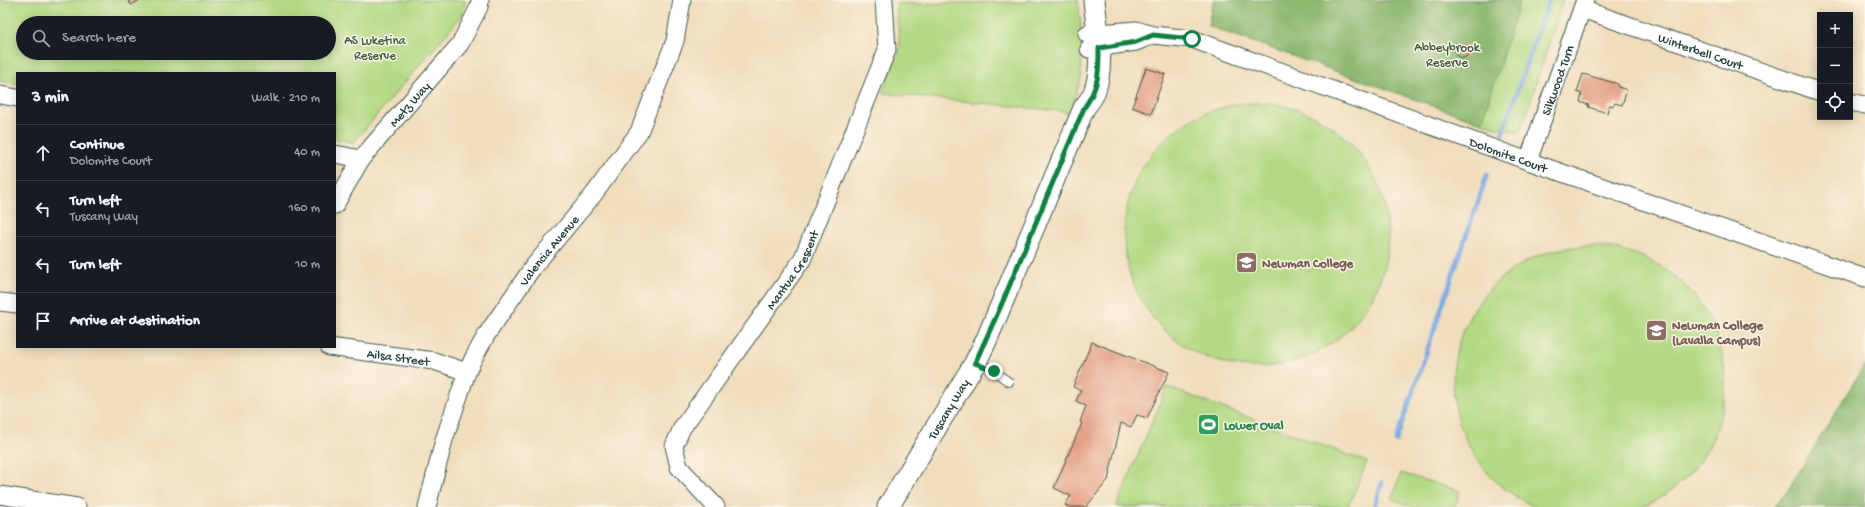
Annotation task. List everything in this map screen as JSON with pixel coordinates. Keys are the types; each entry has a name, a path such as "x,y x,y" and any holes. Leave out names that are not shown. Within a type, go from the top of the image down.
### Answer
{"street":[{"name":"Metz Way","path":"336,203 361,159 460,44 479,7 480,0"},
{"name":"Valencia Avenue","path":"427,507 444,440 467,372 487,334 533,267 594,194 639,132 676,41 682,0"},
{"name":"Mantua Crescent","path":"716,507 679,466 674,446 682,428 802,260 887,50 884,0"},
{"name":"Tuscany Way","path":"888,507 975,363 1084,108 1094,94 1099,70 1084,0"},
{"name":"Tuscany Way","path":"1093,41 1094,0"},
{"name":"Winterbell Court","path":"1584,5 1817,91"},
{"name":"Silkwood Turn","path":"1528,161 1584,5"},
{"name":"Dolomite Court","path":"1093,41 1136,30 1153,35 1192,39 1528,161 1865,278"},
{"path":"0,95 16,98"},
{"path":"1853,103 1865,106"},
{"path":"336,154 361,159"},
{"path":"0,302 16,304"},
{"name":"Ailsa Street","path":"336,348 434,361 467,372"},
{"path":"0,495 77,507"}],"lane":[{"path":"975,363 994,371 1009,382"}],"green space":[{"name":"AS Luketina Reserve","path":"0,0 465,0 463,14 354,142 336,139 336,72 16,72 16,84 0,81"},
{"path":"1028,0 1078,0 1082,38 1081,77 1070,114 1059,111 882,93 900,49 896,4 1028,2"},
{"name":"Abbeybrook Reserve","path":"1213,0 1520,0 1482,123 1208,26"},
{"path":"1458,0 1563,0 1520,133 1482,123"},
{"path":"1243,103 1269,103 1294,108 1318,118 1340,133 1358,151 1373,173 1383,197 1388,222 1386,261 1383,273 1373,297 1358,319 1340,337 1318,352 1294,362 1269,367 1243,367 1218,362 1194,352 1172,337 1154,319 1139,297 1129,273 1124,248 1124,222 1129,197 1139,173 1154,151 1172,133 1194,118 1218,108"},
{"path":"1576,246 1602,246 1629,251 1653,262 1676,277 1694,295 1709,318 1720,342 1725,369 1725,395 1720,422 1702,458 1694,469 1676,487 1665,495 1641,508 1537,508 1513,495 1502,487 1484,469 1476,458 1458,422 1453,395 1453,369 1458,342 1469,318 1484,295 1502,277 1525,262 1549,251"},
{"path":"1865,364 1865,507 1774,507 1786,493"},
{"name":"Lower Oval","path":"1167,387 1367,462 1348,507 1116,507"},
{"path":"1401,473 1460,491 1455,507 1413,507 1392,499"}],"building":[{"path":"128,0 140,0 131,5"},
{"path":"1462,44 1467,46 1469,51 1467,56 1462,58 1457,56 1455,51 1457,46"},
{"path":"1146,68 1165,74 1151,114 1132,107"},
{"path":"1583,74 1618,84 1618,87 1627,90 1622,105 1615,103 1613,106 1609,105 1607,113 1588,107 1589,105 1580,102 1582,94 1577,92"},
{"path":"1092,342 1169,372 1147,418 1137,415 1131,427 1121,423 1108,480 1086,507 1070,507 1065,505 1071,496 1054,488 1082,423 1080,422 1086,406 1076,401 1081,390 1073,387"}],"waterway":[{"path":"1502,134 1549,0"},
{"path":"1396,441 1487,175"},
{"path":"1374,507 1382,483"}],"place":[{"name":"Newman College","path":"1246,262"},
{"name":"Newman College (Lavalla Campus)","path":"1657,331"},
{"name":"Lower Oval","path":"1209,424"}],"route":[{"path":"994,371 975,363 986,341 1084,108 1094,94 1099,70 1099,48 1136,42 1153,35 1192,39"}]}
